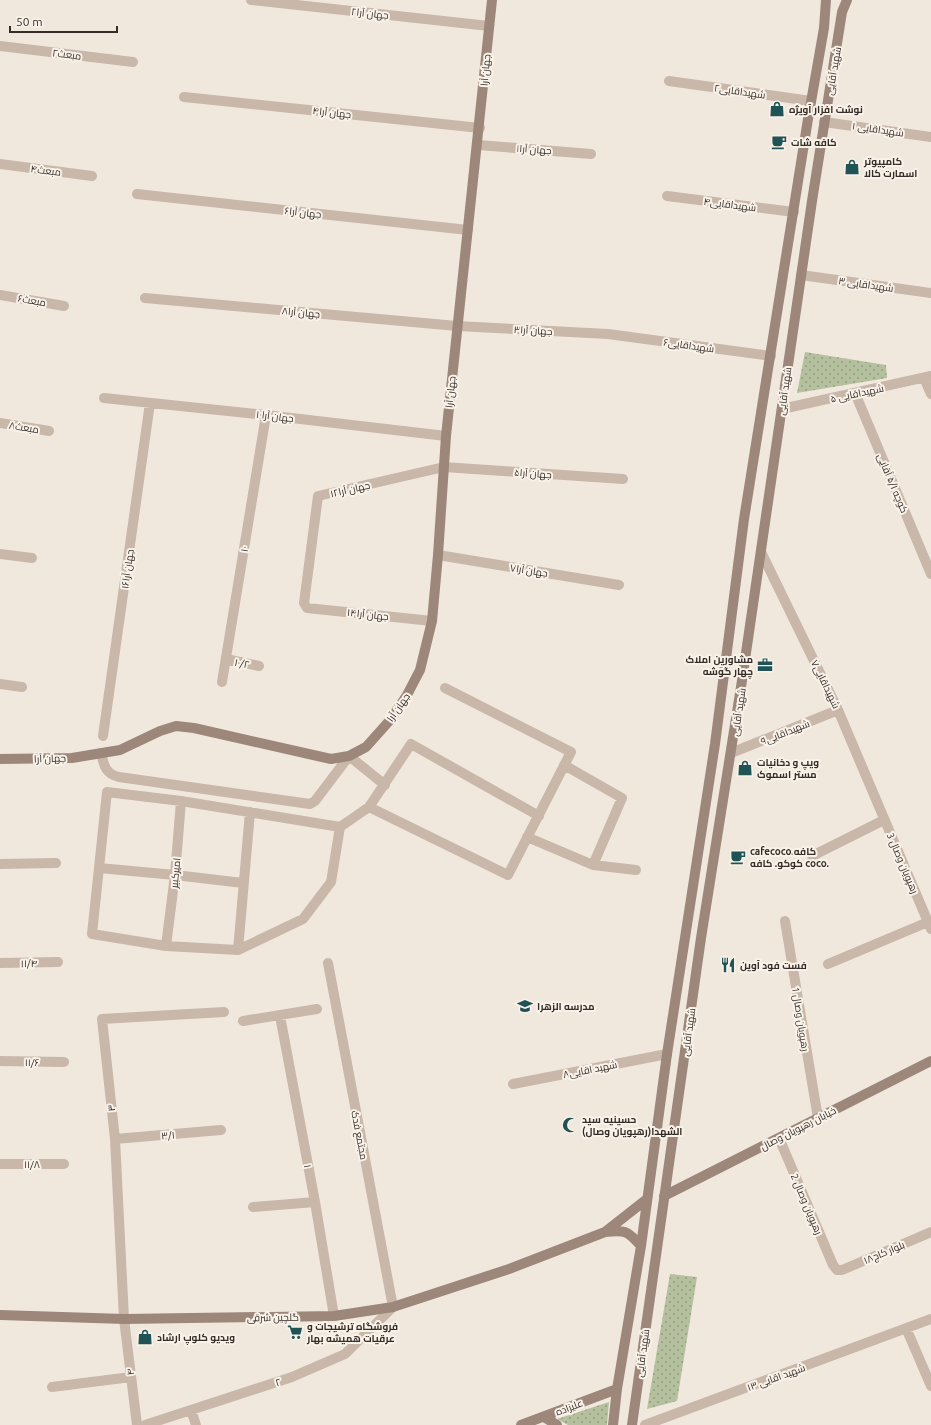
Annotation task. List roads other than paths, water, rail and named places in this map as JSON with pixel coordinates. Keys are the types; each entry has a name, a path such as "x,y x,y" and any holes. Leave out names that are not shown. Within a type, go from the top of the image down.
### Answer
{"main road":[{"name":"جهان آرا","path":"0,759 72,758 120,750 160,731 176,726 194,728 331,759 349,756 366,747 391,719 407,695 420,670 432,621 446,436 480,128 492,0"},
{"name":"شهید آقایی","path":"613,1425 617,1389 640,1246 667,1054 715,744 744,519 824,28 826,0"},
{"name":"شهید آقایی","path":"632,1425 711,876 731,753 801,275 827,102 842,12 846,1"},
{"path":"811,101 827,102"},
{"path":"695,874 711,876"},
{"name":"خیابان رهپویان وصال","path":"664,1196 931,1061"},
{"path":"605,1232 647,1199"},
{"path":"605,1232 620,1231 631,1234 640,1246"},
{"name":"گلچین شرقی","path":"0,1315 124,1319 334,1316 393,1306 509,1269 605,1232"},
{"name":"علیزاده","path":"521,1425 617,1389"},
{"path":"544,1417 557,1425"}],"street":[{"name":"جهان آرا۲","path":"251,0 489,26"},
{"name":"مبعث۲","path":"0,46 133,62"},
{"name":"شهیداقایی۲","path":"669,81 811,101"},
{"name":"جهان آرا۴","path":"184,97 480,128"},
{"name":"۱ شهیداقایی","path":"824,122 931,137"},
{"name":"جهان آرا۱","path":"478,145 591,154"},
{"name":"مبعث۴","path":"0,164 92,176"},
{"name":"جهان آرا۶","path":"137,194 468,230"},
{"name":"شهیداقایی۴","path":"667,196 794,212"},
{"name":"۳ شهیداقایی","path":"801,275 931,293"},
{"name":"مبعث۶","path":"0,295 64,306"},
{"name":"جهان آرا۸","path":"145,298 457,326"},
{"name":"جهان آرا۳","path":"457,326 608,334"},
{"name":"شهیداقایی۶","path":"608,334 771,356"},
{"name":"۵ شهیداقایی","path":"782,409 928,377"},
{"path":"928,377 931,394"},
{"name":"کوچه ۵/۱ آقایی","path":"855,393 931,574"},
{"name":"جهان آرا۱۰","path":"104,398 446,436"},
{"name":"جهان آرا۱۶","path":"103,736 150,403"},
{"name":"۱۰","path":"222,682 266,415"},
{"name":"مبعث۸","path":"0,423 49,431"},
{"name":"جهان آرا۵","path":"444,467 623,479"},
{"name":"جهان آرا۱۲","path":"304,606 318,496 444,467"},
{"name":"شهیداقایی۷","path":"761,552 838,710 884,820"},
{"path":"0,554 32,558"},
{"name":"جهان آرا۷","path":"438,555 619,585"},
{"name":"جهان آرا۱۴","path":"304,606 307,608 432,621"},
{"name":"۱۰/۲","path":"226,659 259,666"},
{"path":"0,684 22,687"},
{"path":"369,807 508,875 572,752 445,688"},
{"name":"شهیداقایی۹","path":"731,753 838,710"},
{"path":"340,827 331,882 303,919 238,950 166,946 92,934 107,792 181,800 340,827 369,807 411,744 539,816"},
{"name":"جهان آرا","path":"101,753 105,769 112,776 310,804 315,801 349,756"},
{"path":"349,756 385,785"},
{"path":"564,765 622,798 593,864"},
{"name":"امیرکبیر","path":"166,946 175,875 181,800"},
{"path":"238,950 250,812"},
{"path":"812,856 884,820"},
{"name":"3 رهپویان وصال","path":"884,820 929,925"},
{"path":"527,837 593,864 636,870"},
{"path":"0,864 56,863"},
{"path":"99,868 243,883"},
{"name":"1 رهپویان وصال","path":"785,920 818,1118"},
{"path":"828,964 929,925"},
{"name":"۱۱/۴","path":"0,963 58,962"},
{"name":"مجتمع فدک","path":"328,962 393,1306"},
{"path":"243,1021 317,1009"},
{"name":"۳","path":"124,1319 115,1139 102,1019 224,1012"},
{"name":"۱","path":"280,1016 315,1202 334,1316"},
{"name":"شهید اقایی۸","path":"513,1084 667,1054"},
{"name":"۱۱/۶","path":"0,1062 64,1062"},
{"name":"۳/۱","path":"115,1139 221,1130"},
{"name":"2 رهپویان وصال","path":"779,1138 833,1265 837,1270"},
{"name":"۱۱/۸","path":"0,1164 64,1164"},
{"path":"253,1206 315,1202"},
{"name":"بلوار کاج۱۸","path":"837,1270 842,1270 931,1232"},
{"name":"۲","path":"144,1425 292,1377 345,1354 393,1306"},
{"name":"شهید اقایی ۱۳","path":"646,1425 931,1318"},
{"name":"۴","path":"124,1319 137,1425"},
{"path":"906,1328 931,1386"},
{"path":"52,1387 131,1378"},
{"path":"192,1410 196,1425"}],"place":[{"name":"نوشت افزار آویژه","path":"777,109"},
{"name":"کافه شات","path":"779,142"},
{"name":"کامپیوتر اسمارت کالا","path":"852,167"},
{"name":"مشاورین املاک چهار گوشه","path":"765,665"},
{"name":"ویپ و دخانیات مستر اسموک","path":"745,768"},
{"name":"cafecoco.کافه کوکو. کافه coco.","path":"738,857"},
{"name":"فست فود آوین","path":"728,965"},
{"name":"مدرسه الزهرا","path":"525,1006"},
{"name":"حسینیه سید الشهدا(رهپویان وصال)","path":"570,1125"},
{"name":"فروشگاه ترشیجات و عرقیات همیشه بهار","path":"295,1332"},
{"name":"ویدیو کلوپ ارشاد","path":"145,1337"}]}
